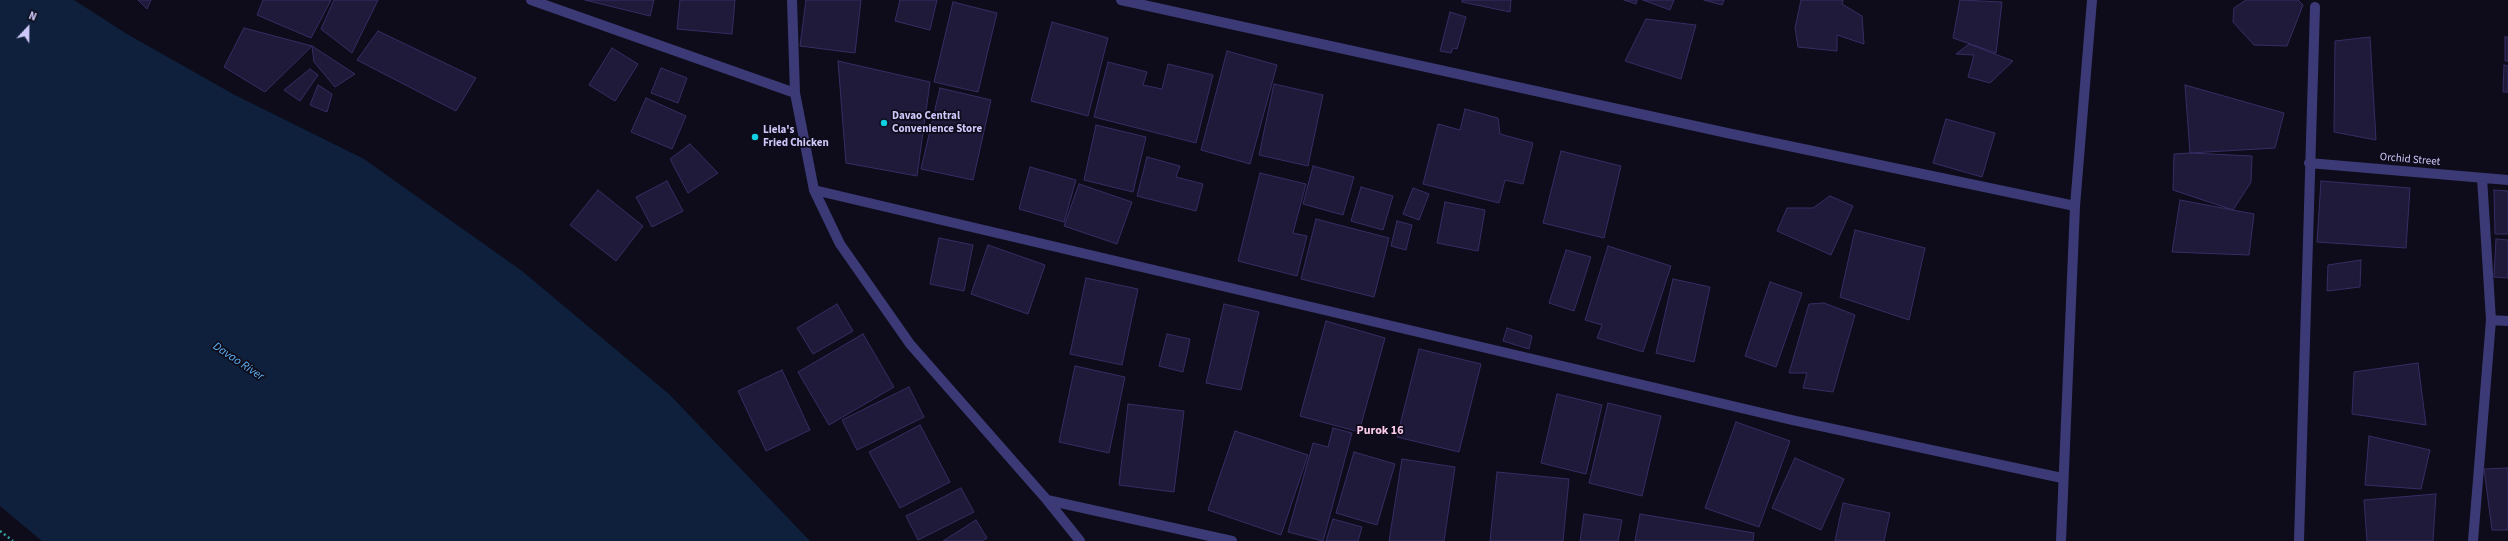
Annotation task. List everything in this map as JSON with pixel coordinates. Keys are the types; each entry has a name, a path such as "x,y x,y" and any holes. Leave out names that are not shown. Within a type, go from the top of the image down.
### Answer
{"street":[{"path":"531,0 795,93"},
{"path":"792,0 795,93 814,190 840,244 910,344 1048,500 1080,541"},
{"path":"1121,0 1727,133 2075,206"},
{"path":"2061,541 2062,478 2075,206 2092,0"},
{"path":"2299,541 2309,163 2315,8"},
{"name":"Orchid Street","path":"2309,163 2508,180"},
{"path":"2474,541 2491,320 2482,178"},
{"path":"814,190 1792,420 2062,478"},
{"path":"2491,320 2508,321"},
{"path":"1048,500 1232,541"}],"path":[{"path":"0,532 13,541"}],"water":[{"name":"Davao River","path":"0,0 74,0 127,34 233,94 364,159 522,271 669,394 810,541 42,541 0,506"}],"building":[{"path":"138,0 151,0 147,9"},
{"path":"263,0 331,0 311,38 257,15"},
{"path":"334,0 378,0 352,53 321,29"},
{"path":"585,0 654,0 650,16"},
{"path":"680,0 735,0 732,34 677,29"},
{"path":"806,0 861,0 855,53 800,46"},
{"path":"900,0 937,0 930,30 895,21"},
{"path":"1462,0 1511,0 1510,12 1462,2"},
{"path":"1624,0 1637,0 1636,4"},
{"path":"1643,0 1674,0 1670,10"},
{"path":"1704,0 1724,0 1722,5"},
{"path":"1801,0 1843,0 1842,4 1862,16 1864,44 1837,35 1837,51 1798,47 1795,28"},
{"path":"1960,0 2002,2 1996,53 1953,38"},
{"path":"2246,0 2298,0 2303,5 2287,46 2254,45 2233,22 2234,8"},
{"path":"953,2 997,13 978,92 934,82"},
{"path":"1450,12 1466,17 1457,49 1453,48 1451,53 1440,51"},
{"path":"1646,19 1696,25 1681,79 1625,61"},
{"path":"1052,22 1108,38 1088,116 1031,101"},
{"path":"244,28 312,46 265,92 224,67"},
{"path":"378,31 476,78 456,111 357,60"},
{"path":"2370,37 2376,140 2334,132 2335,41"},
{"path":"2505,37 2508,37 2508,61 2505,61"},
{"path":"1969,44 2013,61 1990,83 1968,77 1974,55 1956,54"},
{"path":"312,46 355,74 335,87 314,62"},
{"path":"612,48 638,64 615,101 589,85"},
{"path":"1227,51 1277,65 1250,164 1201,150"},
{"name":"Davao Central Convenience Store","path":"838,61 930,82 917,176 846,163"},
{"path":"1108,62 1147,72 1143,85 1162,89 1168,64 1213,75 1196,143 1094,117"},
{"path":"2504,65 2508,66 2508,92 2503,92"},
{"path":"661,68 687,78 678,103 651,93"},
{"path":"310,69 318,75 300,101 284,90"},
{"path":"1274,84 1323,95 1308,166 1259,155"},
{"path":"318,85 332,94 327,112 310,105"},
{"path":"2185,85 2284,113 2275,148 2190,153"},
{"path":"940,88 991,100 973,180 921,169"},
{"path":"646,98 686,116 672,149 631,132"},
{"path":"1465,109 1498,118 1500,134 1533,143 1523,184 1505,180 1499,203 1423,184 1438,124 1460,130"},
{"path":"1946,119 1995,133 1982,177 1933,163"},
{"path":"1096,125 1146,137 1133,192 1084,180"},
{"path":"690,144 718,173 688,193 670,159"},
{"path":"1561,151 1621,166 1604,238 1543,223"},
{"path":"2190,153 2252,156 2251,182 2233,210 2173,190 2174,154"},
{"path":"1147,157 1180,166 1176,177 1203,184 1196,211 1137,196"},
{"path":"1313,166 1354,177 1343,215 1303,204"},
{"path":"1030,167 1076,180 1064,222 1019,209"},
{"path":"1260,173 1306,184 1293,233 1307,236 1297,276 1238,261"},
{"path":"667,181 683,211 652,227 636,197"},
{"path":"2321,181 2410,188 2406,248 2317,242"},
{"path":"1079,184 1132,202 1117,244 1064,226"},
{"path":"1361,187 1393,196 1383,230 1351,221"},
{"path":"1413,188 1429,194 1419,220 1403,214"},
{"path":"598,190 643,226 616,261 570,225"},
{"path":"2494,190 2508,191 2508,234 2495,234"},
{"path":"1830,196 1853,206 1831,255 1777,231 1787,208 1813,208"},
{"path":"2180,200 2254,214 2249,255 2172,252"},
{"path":"1445,202 1485,210 1478,251 1437,243"},
{"path":"1316,219 1389,238 1374,297 1301,279"},
{"path":"1397,221 1412,225 1406,250 1391,246"},
{"path":"1855,230 1925,248 1909,320 1840,297"},
{"path":"939,238 973,245 964,291 930,284"},
{"path":"2496,239 2508,240 2508,278 2494,277"},
{"path":"988,245 1045,265 1028,314 971,294"},
{"path":"1608,246 1671,266 1643,352 1597,338 1602,325 1585,320"},
{"path":"1566,250 1591,257 1574,311 1549,303"},
{"path":"2361,260 2360,287 2327,291 2328,265"},
{"path":"1086,278 1138,289 1122,365 1070,354"},
{"path":"1673,279 1710,287 1694,362 1656,353"},
{"path":"1770,282 1802,293 1776,367 1745,356"},
{"path":"1824,303 1855,315 1833,392 1803,388 1807,373 1789,373 1809,304"},
{"path":"837,304 853,331 813,354 797,328"},
{"path":"1224,304 1259,312 1241,390 1206,383"},
{"path":"1326,321 1385,338 1359,432 1300,416"},
{"path":"1507,328 1532,336 1529,349 1503,341"},
{"path":"863,334 894,387 829,425 798,372"},
{"path":"1167,334 1190,339 1183,372 1159,366"},
{"path":"1419,349 1481,364 1459,452 1397,437"},
{"path":"2418,363 2426,425 2352,414 2354,372"},
{"path":"1075,366 1125,377 1109,453 1059,442"},
{"path":"782,370 810,430 766,451 738,391"},
{"path":"909,387 924,417 857,450 842,420"},
{"path":"1557,394 1602,405 1586,474 1541,463"},
{"path":"1608,403 1661,416 1642,496 1589,483"},
{"path":"1128,404 1184,411 1174,492 1119,485"},
{"path":"1736,422 1790,441 1759,527 1705,508"},
{"path":"920,425 950,482 900,508 869,452"},
{"path":"1333,428 1352,433 1323,541 1288,532 1313,443 1328,447"},
{"path":"1235,431 1308,455 1281,535 1208,510"},
{"path":"2369,436 2430,450 2421,489 2365,485"},
{"path":"1354,452 1395,464 1377,525 1336,513"},
{"path":"1795,458 1844,479 1821,530 1772,508"},
{"path":"1402,459 1455,467 1444,541 1389,541"},
{"path":"2508,468 2508,530 2492,530 2484,469"},
{"path":"1497,472 1569,479 1563,541 1490,541"},
{"path":"961,488 974,512 918,540 906,516"},
{"path":"2436,494 2433,541 2367,541 2364,500"},
{"path":"1843,503 1890,513 1884,541 1835,541"},
{"path":"1584,514 1622,520 1618,541 1580,541"},
{"path":"1640,514 1754,533 1753,541 1635,541"},
{"path":"1333,519 1362,527 1358,541 1326,541"},
{"path":"976,520 987,538 982,541 943,541"}],"place":[{"name":"Davao Central Convenience Store","path":"884,123"},
{"name":"Liela's Fried Chicken","path":"755,137"}],"district":[{"name":"Purok 16","path":"1380,431"}]}
